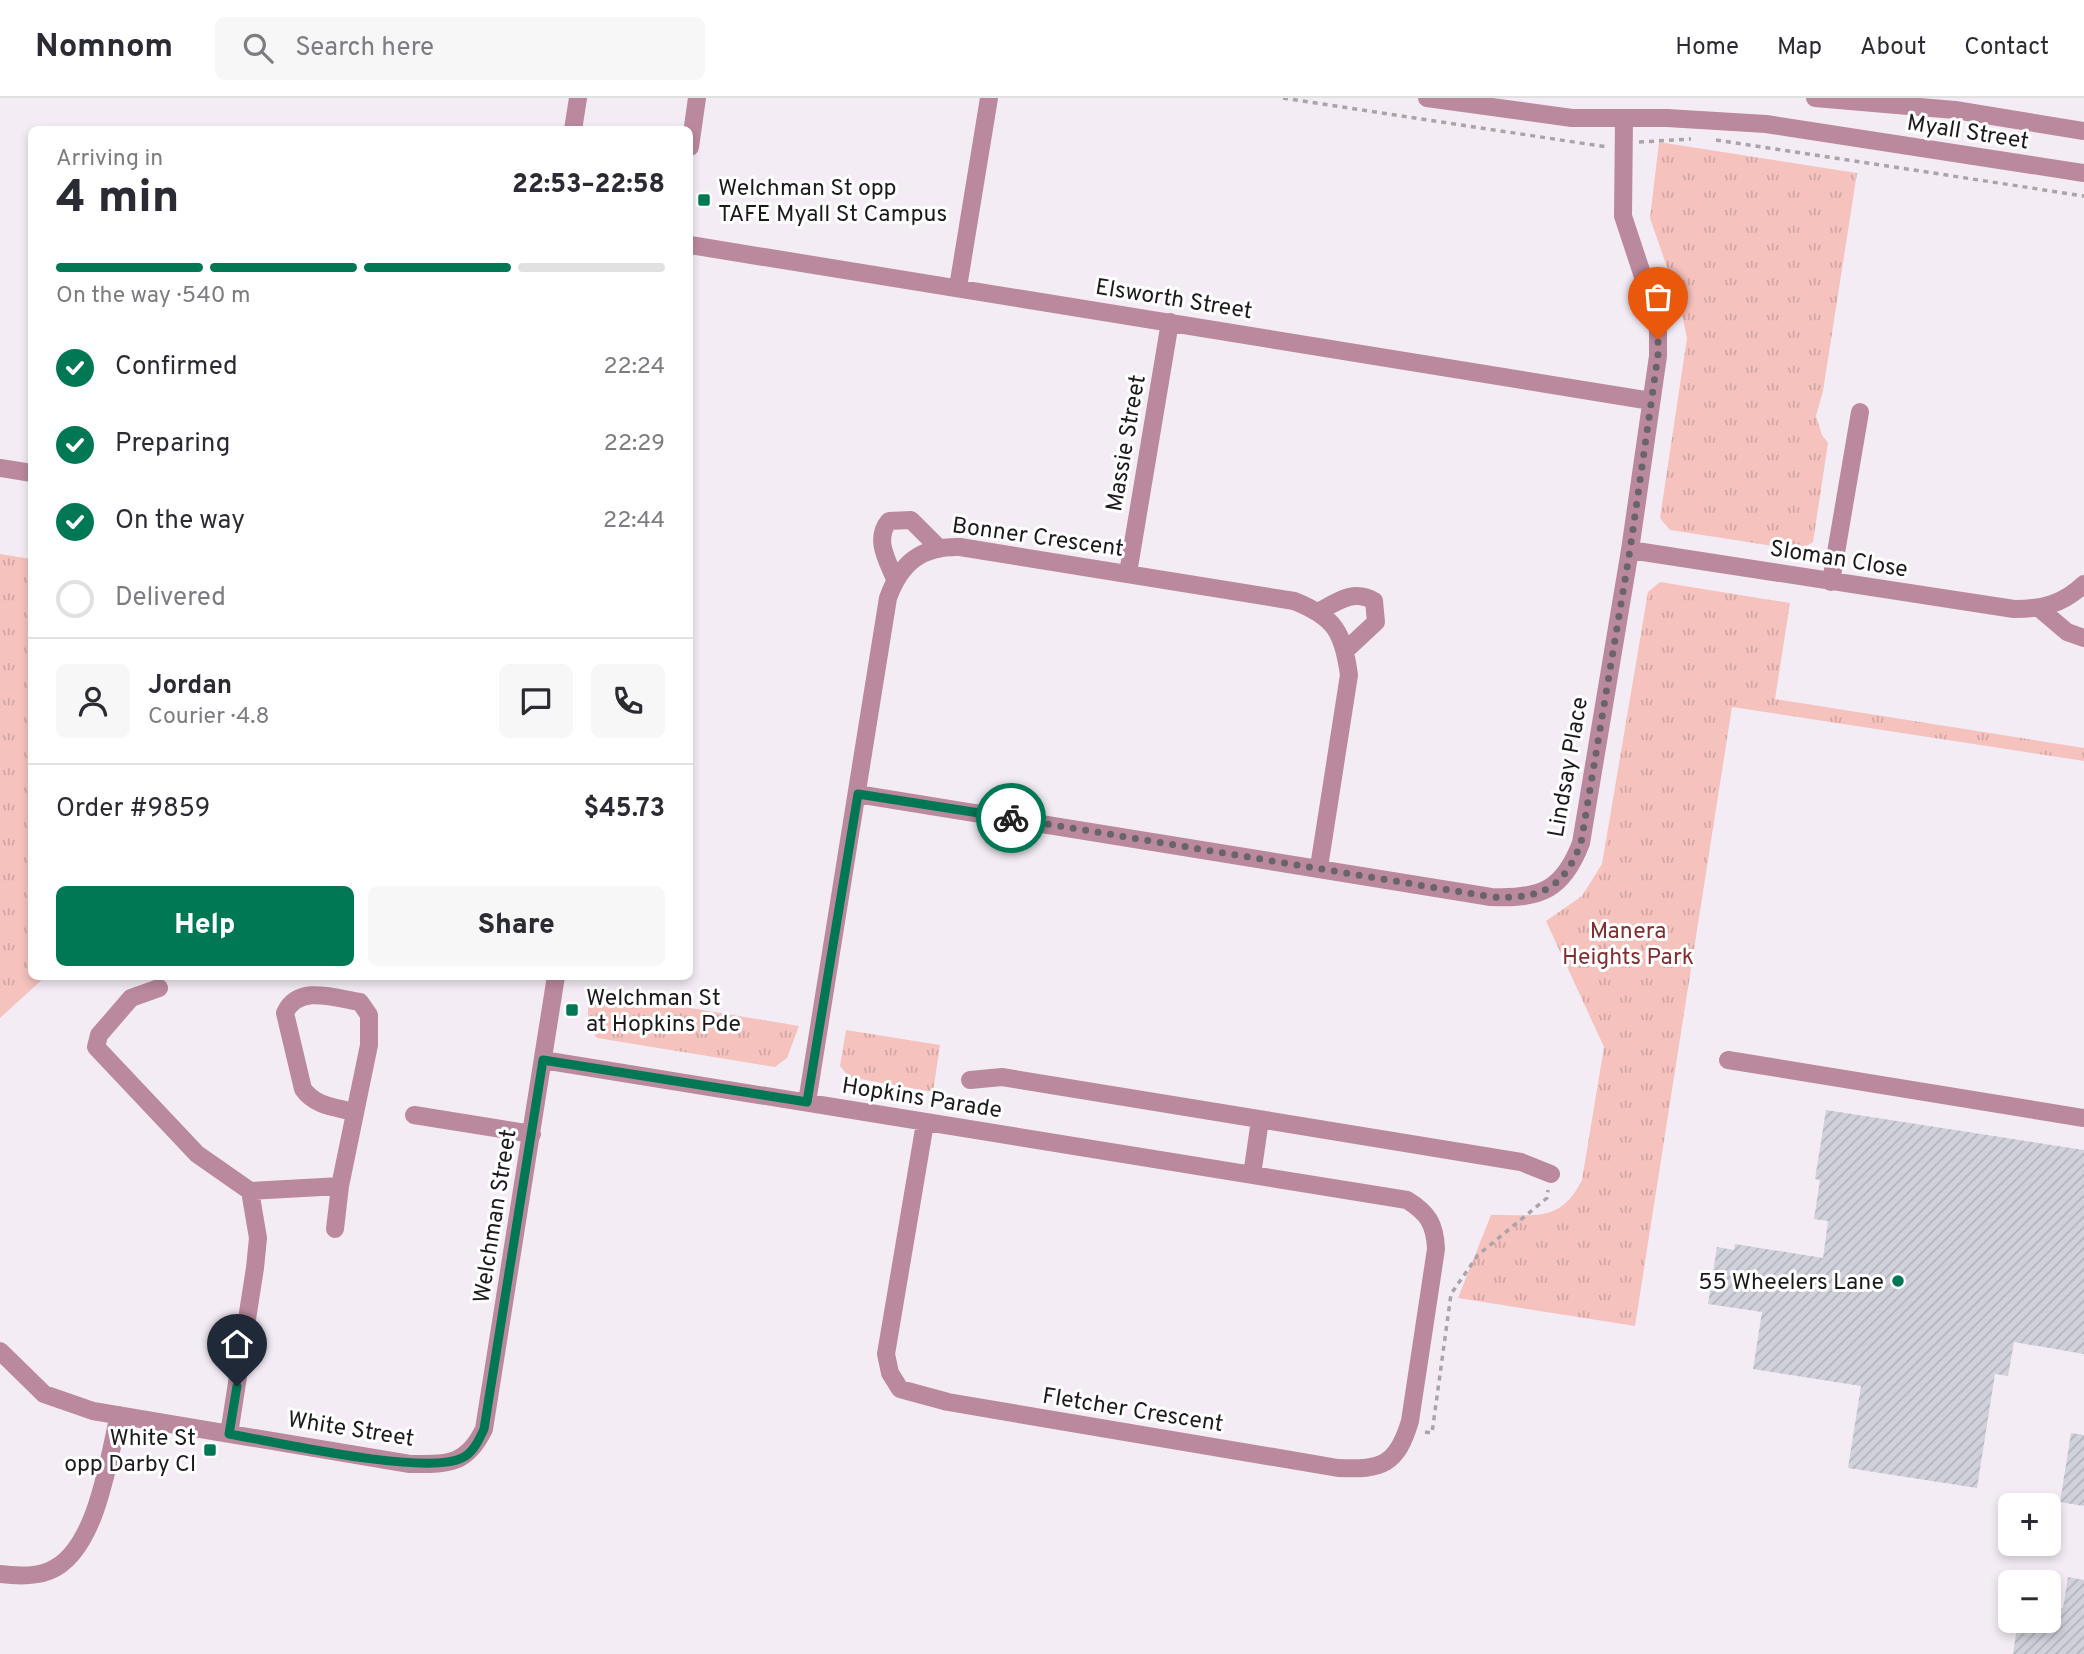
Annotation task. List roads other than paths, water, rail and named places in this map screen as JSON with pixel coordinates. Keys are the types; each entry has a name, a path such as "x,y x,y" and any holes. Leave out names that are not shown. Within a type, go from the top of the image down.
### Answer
{"street":[{"path":"574,126 578,98"},
{"path":"693,126 697,98"},
{"path":"958,287 989,98"},
{"name":"Myall Street","path":"1427,98 1560,117 1667,118 1766,124 2084,173"},
{"name":"Myall Street","path":"1815,98 1955,110 2084,131"},
{"name":"Lindsay Place","path":"858,794 1492,897 1522,898 1552,886 1571,868 1581,843 1630,550 1658,355 1658,322 1623,216 1624,119"},
{"name":"Elsworth Street","path":"693,246 958,287 1651,401"},
{"name":"Massie Street","path":"1128,573 1170,322"},
{"path":"1831,582 1860,412"},
{"path":"0,468 28,472"},
{"path":"807,1102 888,598 895,579 881,540 883,529 890,522 911,520 938,547"},
{"name":"Bonner Crescent","path":"895,579 921,554 938,547 960,547 1294,601 1320,611"},
{"name":"Sloman Close","path":"1630,550 2014,610 2040,609 2069,599 2084,584"},
{"path":"1319,867 1346,708 1349,675 1345,651 1336,629 1320,611 1352,595 1364,595 1374,601 1377,610 1376,622 1345,651"},
{"path":"2040,609 2067,632 2084,638"},
{"name":"Welchman Street","path":"464,1457 476,1444 484,1429 555,980"},
{"path":"159,988 131,998 99,1035 96,1047 197,1154 250,1191 340,1186"},
{"path":"335,1229 340,1186 369,1045 366,1006 360,1002 306,994 294,999 285,1013 303,1089 318,1103 354,1112"},
{"name":"Hopkins Parade","path":"543,1060 1407,1200 1424,1211 1435,1227"},
{"path":"1728,1060 2084,1118"},
{"name":"Hopkins Parade","path":"970,1080 1002,1077 1521,1162 1551,1174"},
{"path":"414,1115 532,1134"},
{"path":"1252,1175 1260,1120"},
{"name":"Fletcher Crescent","path":"925,1123 887,1354 890,1373 900,1389 947,1402 1338,1468 1365,1469 1388,1463 1403,1445 1408,1429 1436,1249 1435,1227"},
{"path":"229,1434 256,1268 258,1237 250,1191"},
{"name":"White Street","path":"0,1351 44,1394 67,1404 410,1464 444,1464 464,1457"},
{"path":"0,1574 17,1576 50,1571 75,1550 92,1520 119,1415"}],"place":[{"name":"Welchman St opp TAFE Myall St Campus","path":"704,200"},
{"name":"Welchman St at Hopkins Pde","path":"572,1010"},
{"name":"55 Wheelers Lane","path":"1898,1281"},
{"name":"White St opp Darby Cl","path":"210,1450"}],"park label":[{"name":"Manera Heights Park","path":"1628,943"}]}
